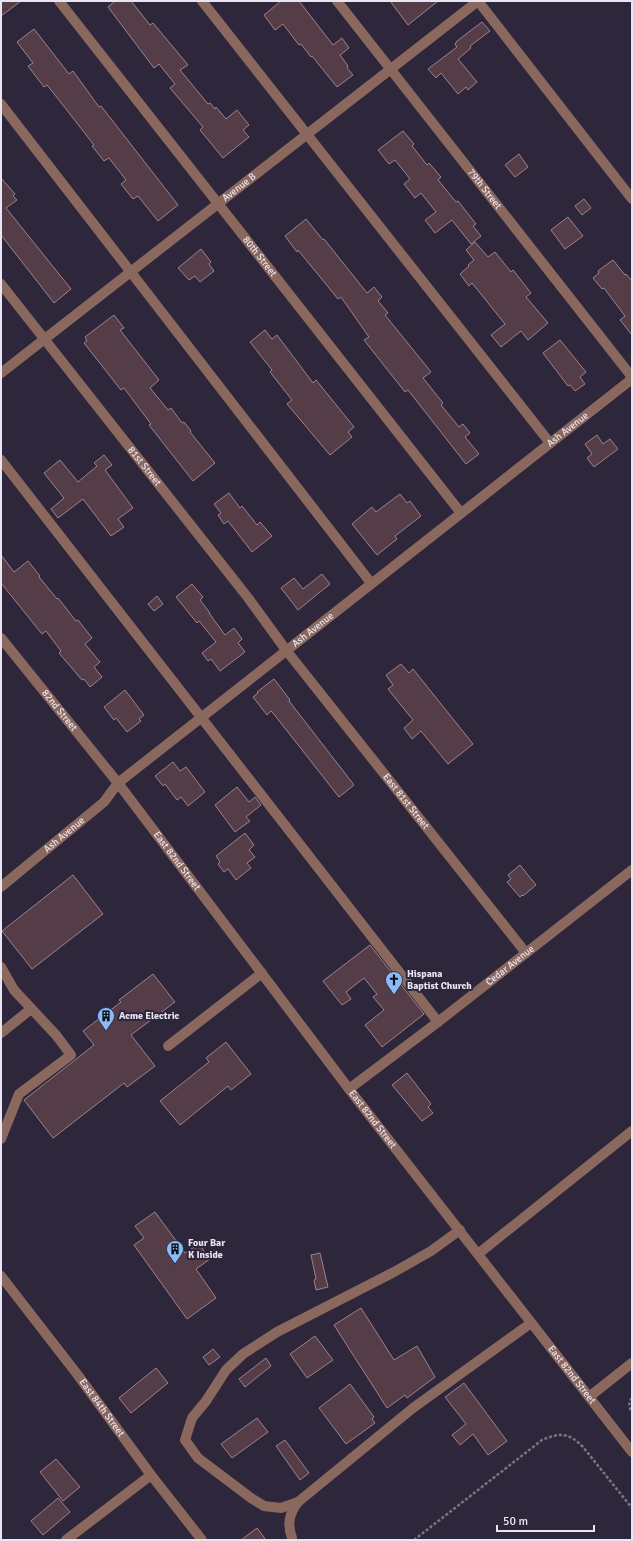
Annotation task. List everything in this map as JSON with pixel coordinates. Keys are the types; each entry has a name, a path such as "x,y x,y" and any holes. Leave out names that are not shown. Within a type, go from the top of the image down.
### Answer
{"street":[{"name":"80th Street","path":"59,1 460,513"},
{"path":"202,1 550,443"},
{"name":"79th Street","path":"337,1 632,378"},
{"name":"Avenue B","path":"1,373 478,1"},
{"path":"478,1 632,199"},
{"path":"1,104 372,583"},
{"name":"81st Street","path":"1,284 249,599 286,650"},
{"name":"Ash Avenue","path":"1,887 104,802 118,783 632,378"},
{"path":"1,460 438,1022"},
{"name":"82nd Street","path":"1,638 118,783"},
{"name":"East 81st Street","path":"286,650 526,953"},
{"name":"East 82nd Street","path":"118,783 349,1089 632,1452"},
{"name":"Cedar Avenue","path":"349,1089 438,1022 632,870"},
{"path":"1,967 14,990 56,1035 71,1054 19,1094 1,1139"},
{"path":"168,1046 262,974"},
{"path":"1,1033 31,1009"},
{"path":"478,1254 632,1131"},
{"path":"298,1502 281,1508 264,1506 250,1498 198,1458 186,1440 192,1418 206,1402 226,1370 243,1354 277,1332 431,1251 460,1230"},
{"name":"East 84th Street","path":"1,1276 77,1374 151,1475 202,1540"},
{"path":"292,1538 289,1529 289,1519 298,1502 413,1408 531,1323"},
{"path":"589,1397 632,1363"},
{"path":"66,1540 151,1475"}],"path":[{"path":"632,1398 630,1402 630,1409 632,1412"},
{"path":"414,1540 542,1440 559,1434 574,1438 583,1447 632,1508"}],"building":[{"path":"1,1 21,1 1,16"},
{"path":"115,1 131,1 150,25 153,23 188,65 180,70 208,104 210,103 215,109 216,107 226,119 237,110 249,125 243,130 249,137 223,158 200,130 203,127 170,88 175,84 159,64 154,68 108,7"},
{"path":"281,1 299,1 333,45 342,38 349,48 340,55 348,66 347,68 353,75 337,87 312,56 311,57 301,44 299,45 283,24 275,30 264,15"},
{"path":"390,1 438,1 408,25"},
{"path":"482,22 490,31 470,46 471,48 458,59 477,82 468,90 466,87 458,94 441,73 436,78 428,69 457,47 455,44 457,41"},
{"path":"34,29 69,74 73,71 99,107 101,106 178,205 158,221 138,196 133,199 121,184 126,180 109,158 104,161 92,146 94,145 47,85 44,87 28,66 33,63 17,42"},
{"path":"403,131 414,144 412,146 427,165 429,163 441,177 438,180 456,202 458,201 476,224 473,226 481,236 471,244 452,220 435,233 425,220 436,212 421,193 415,198 404,184 410,179 395,160 389,164 378,150"},
{"path":"519,154 528,167 515,177 505,165"},
{"path":"1,178 15,194 13,196 17,200 6,208 71,289 54,303 1,235"},
{"path":"584,199 591,208 582,215 575,206"},
{"path":"568,217 583,236 565,249 551,230"},
{"path":"306,219 367,293 374,287 382,297 378,301 388,313 385,315 431,372 423,378 443,403 441,405 459,427 463,424 470,433 465,437 479,454 466,464 408,390 405,392 364,340 369,337 341,297 338,299 285,236"},
{"path":"475,242 488,257 495,252 511,272 513,270 531,293 526,297 548,323 528,340 521,331 501,347 491,335 505,324 472,283 469,286 460,274 474,260 466,250"},
{"path":"201,249 211,262 209,264 214,271 200,282 195,276 189,280 178,268"},
{"path":"613,260 632,281 632,335 620,320 625,316 604,288 602,289 593,278 599,273 598,271"},
{"path":"114,315 124,328 120,330 159,380 150,388 168,410 171,408 182,423 184,422 191,431 190,432 215,463 193,481 149,425 151,424 124,388 121,390 84,343 87,341 85,337"},
{"path":"265,330 272,339 277,335 313,383 316,380 354,427 348,432 352,437 330,455 287,404 292,400 270,372 272,370 250,342"},
{"path":"560,340 586,372 580,377 585,384 575,391 570,385 568,386 543,353"},
{"path":"597,435 603,444 610,439 618,449 594,467 587,458 592,454 585,444"},
{"path":"104,455 112,465 105,470 133,508 118,519 124,527 111,536 83,499 58,518 51,509 64,498 44,473 60,460 78,482 97,466 94,463"},
{"path":"229,493 240,508 242,506 257,525 260,522 272,536 252,552 228,521 224,524 218,515 221,513 214,504"},
{"path":"400,494 407,503 410,501 421,516 395,536 397,539 377,555 352,524 372,507 376,512"},
{"path":"1,555 14,572 28,561 57,599 58,598 76,621 78,620 92,638 85,644 100,662 94,667 102,677 90,687 59,653 61,651 46,631 42,634 1,583"},
{"path":"322,574 330,584 298,610 281,588 294,578 303,589"},
{"path":"192,584 203,597 200,600 225,635 234,628 242,639 238,643 245,652 220,671 211,659 208,661 202,653 216,642 199,621 197,623 176,597"},
{"path":"157,596 163,604 154,611 148,604"},
{"path":"401,664 409,673 413,669 473,744 448,764 421,731 412,739 404,728 413,720 388,689 393,685 386,675"},
{"path":"274,679 290,700 289,701 354,785 339,797 273,713 271,711 267,715 253,697"},
{"path":"125,690 144,715 139,719 141,721 127,732 116,718 114,720 104,707"},
{"path":"173,762 180,771 186,767 205,792 188,806 181,797 177,800 165,784 163,786 155,776"},
{"path":"237,787 249,802 255,797 261,805 246,817 250,821 235,832 215,805"},
{"path":"245,833 254,845 249,850 255,857 247,863 251,868 236,880 228,869 224,872 218,864 220,862 216,856"},
{"path":"520,865 536,885 520,897 507,882 511,879 508,875"},
{"path":"73,875 103,914 32,969 2,931"},
{"name":"Hispana Baptist Church","path":"370,945 424,1014 382,1047 365,1025 384,1010 373,997 377,994 364,978 346,992 351,999 342,1005 323,981"},
{"path":"153,974 175,1002 131,1035 155,1066 127,1087 124,1083 53,1138 24,1100 94,1045 83,1031 121,1002 119,1000"},
{"path":"226,1042 251,1074 231,1090 228,1086 180,1125 160,1101 209,1062 206,1058"},
{"path":"407,1073 431,1104 428,1107 433,1113 422,1121 392,1085"},
{"name":"Four Bar K Inside","path":"155,1212 185,1253 199,1244 210,1259 196,1269 216,1298 187,1319 134,1245 144,1238 135,1226"},
{"path":"320,1253 328,1287 316,1290 314,1280 316,1279 311,1255"},
{"path":"361,1308 394,1360 417,1346 435,1377 407,1398 405,1395 387,1408 334,1325"},
{"path":"315,1336 333,1360 307,1378 290,1354"},
{"path":"213,1349 220,1357 209,1365 203,1357"},
{"path":"266,1358 271,1366 245,1387 239,1379"},
{"path":"156,1368 168,1383 131,1413 119,1398"},
{"path":"464,1383 507,1441 488,1455 473,1434 460,1445 452,1435 466,1424 445,1397"},
{"path":"350,1384 374,1417 372,1419 375,1423 346,1444 319,1408"},
{"path":"257,1418 268,1432 232,1458 221,1444"},
{"path":"285,1440 309,1473 300,1480 276,1446"},
{"path":"56,1459 80,1487 63,1501 40,1472"},
{"path":"58,1498 70,1512 43,1535 31,1521"},
{"path":"257,1528 266,1540 241,1540"}],"place":[{"name":"Hispana Baptist Church","path":"394,995"},
{"name":"Acme Electric","path":"106,1031"},
{"name":"Four Bar K Inside","path":"175,1264"}]}
